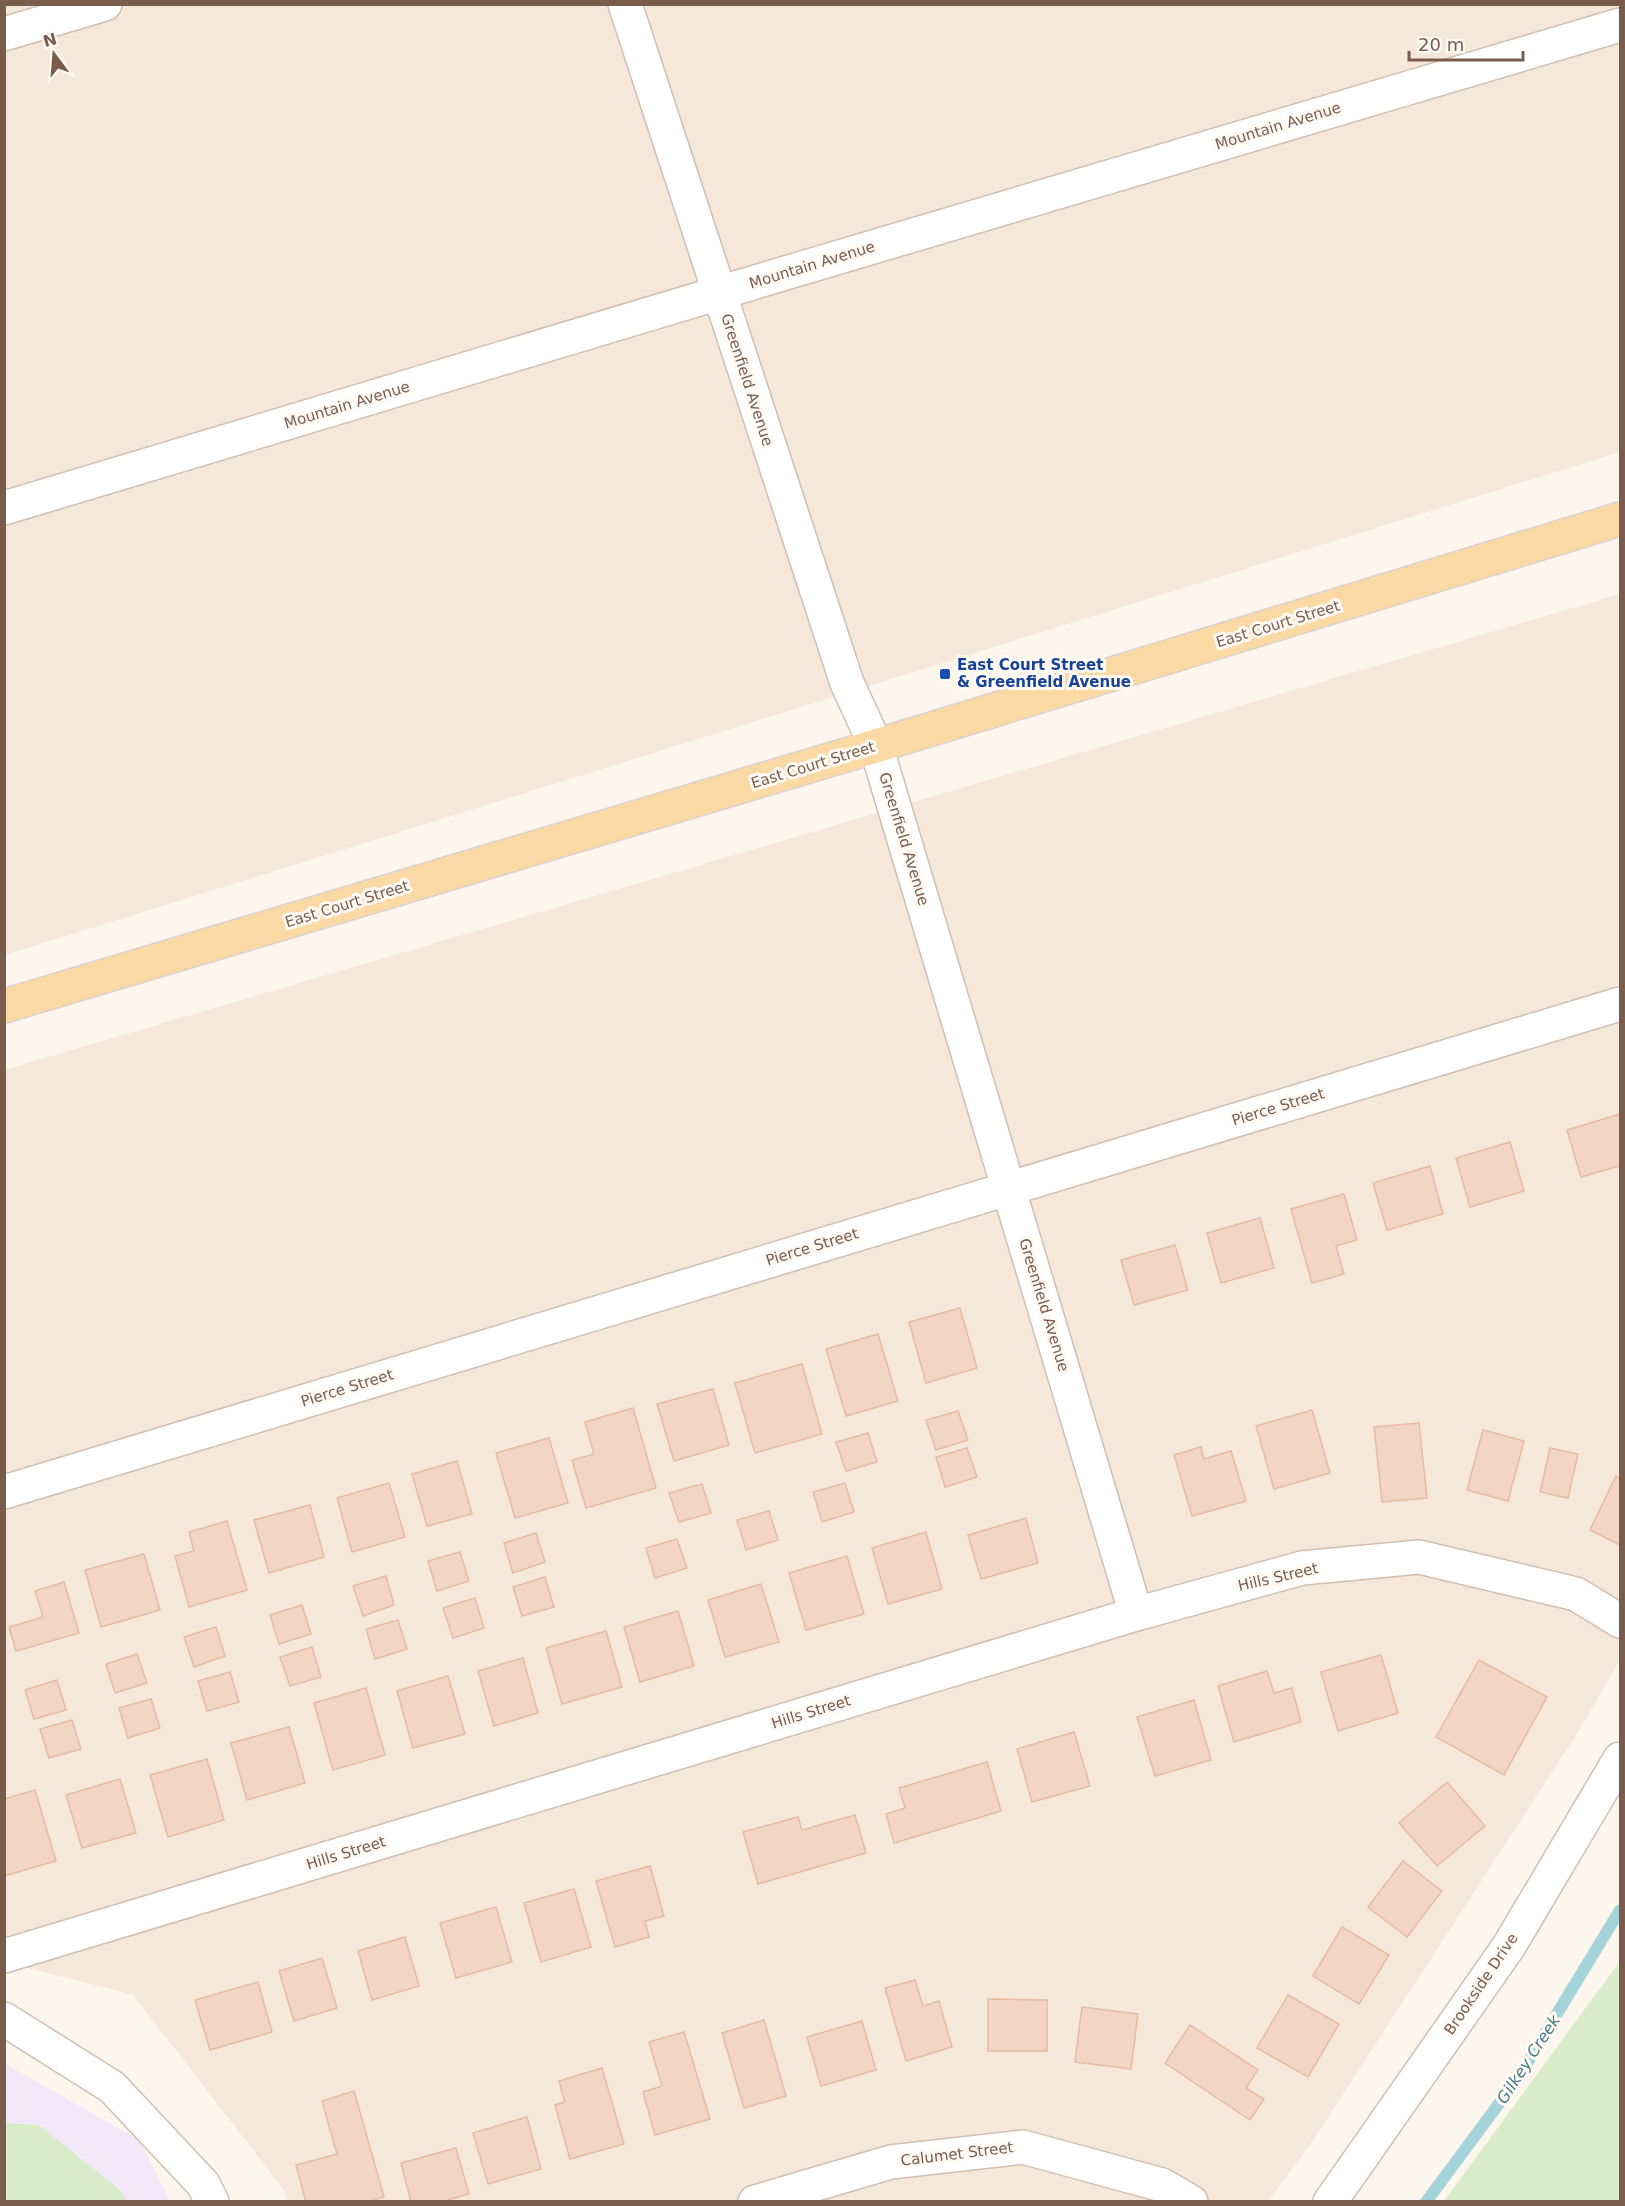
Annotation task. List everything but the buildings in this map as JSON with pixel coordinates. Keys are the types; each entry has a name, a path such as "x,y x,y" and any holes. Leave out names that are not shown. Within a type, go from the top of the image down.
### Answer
{"main road":[{"name":"East Court Street","path":"4,1006 876,746 1620,519"}],"street":[{"path":"4,34 105,4"},
{"name":"Greenfield Avenue","path":"625,4 847,683 876,746 1136,1614"},
{"name":"Mountain Avenue","path":"4,508 1620,25"},
{"name":"Pierce Street","path":"4,1492 1620,1004"},
{"name":"Hills Street","path":"4,1956 1136,1614 1302,1568 1419,1557 1576,1594 1620,1621"},
{"name":"Brookside Drive","path":"1330,2202 1509,1946 1620,1759"},
{"path":"4,2019 112,2087 204,2184 212,2202"},
{"name":"Calumet Street","path":"755,2202 891,2162 1023,2147 1162,2185 1191,2202"}],"shaded area":[{"path":"5,5 1620,5 1620,452 5,955"},
{"path":"1620,594 1620,1660 1580,1729 1314,2139 1268,2201 287,2201 284,2190 133,1995 5,1962 4,1070"},
{"path":"4,2063 139,2140 170,2201 5,2201"}],"green space":[{"path":"1620,1961 1620,2201 1444,2201"},
{"path":"5,2123 39,2125 120,2190 127,2201 5,2201"}],"waterway":[{"name":"Gilkey Creek","path":"1426,2202 1518,2078 1620,1910"}],"place":[{"name":"East Court Street & Greenfield Avenue","path":"945,674"}]}
